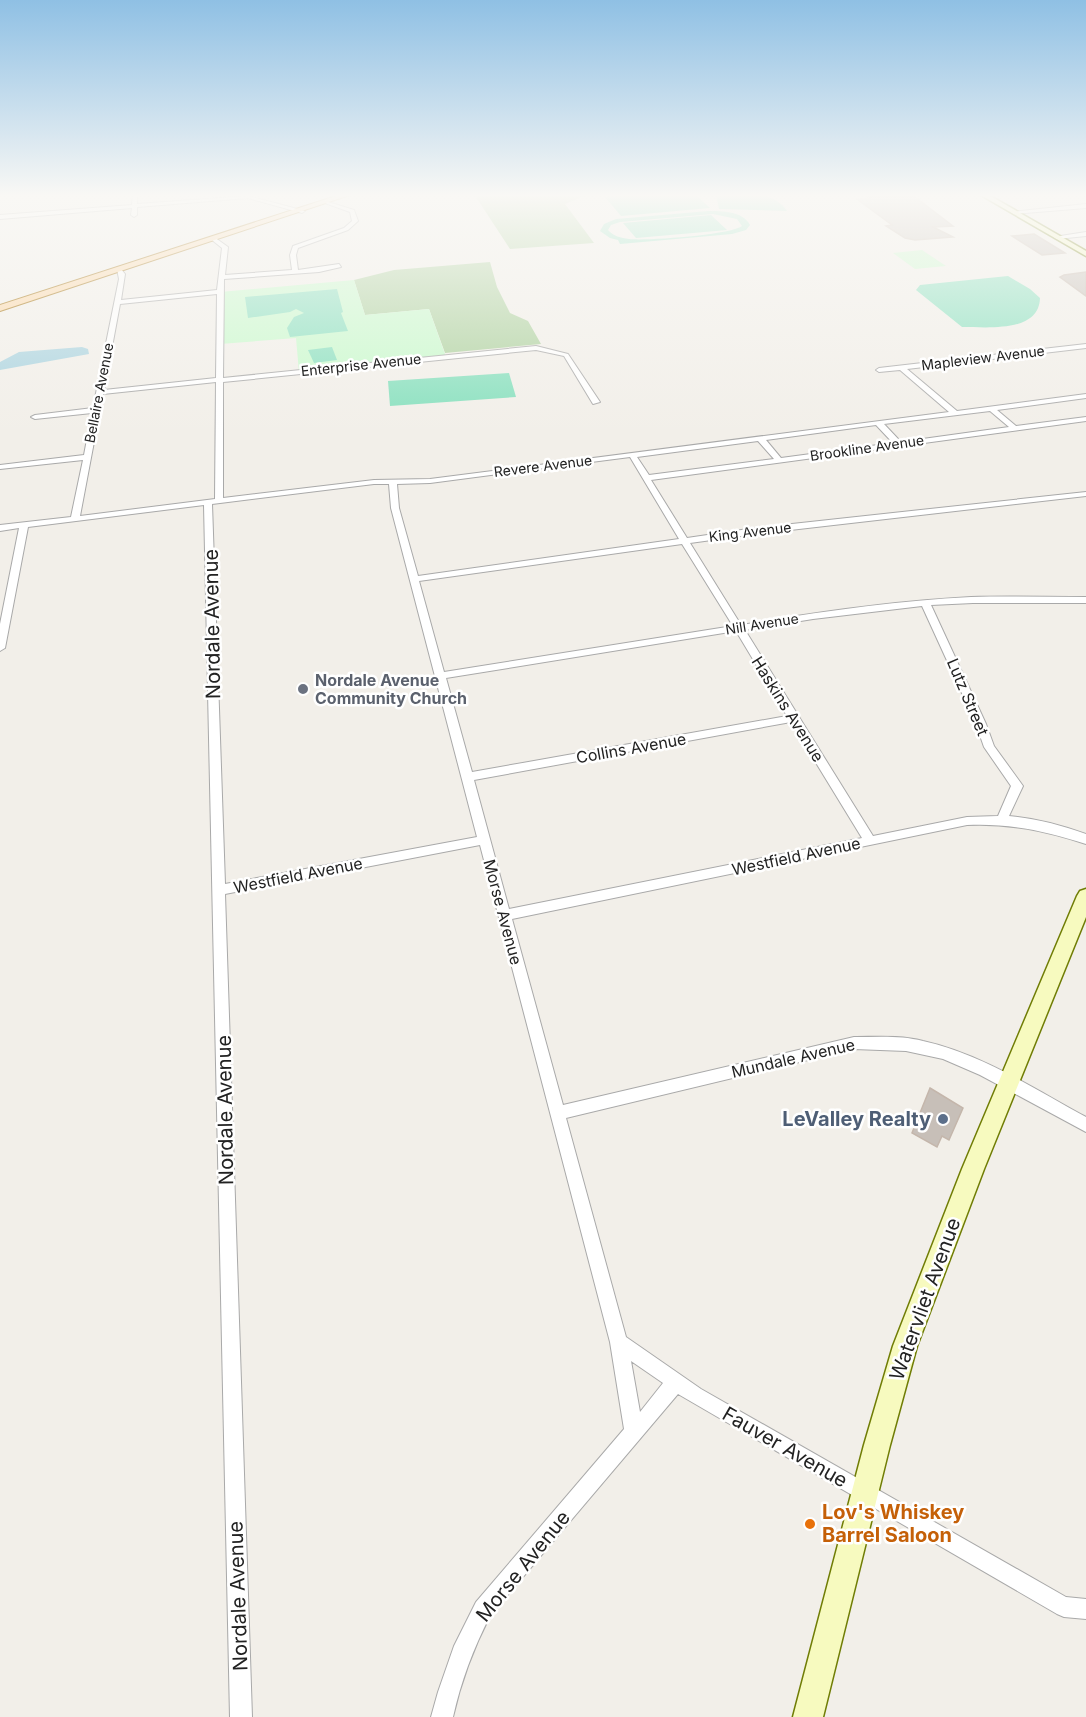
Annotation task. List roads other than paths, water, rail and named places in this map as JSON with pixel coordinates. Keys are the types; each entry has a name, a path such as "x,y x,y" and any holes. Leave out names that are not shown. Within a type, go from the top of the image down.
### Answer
{"main road":[{"path":"0,308 106,274"}],"street":[{"name":"Bellaire Avenue","path":"75,519 122,274"},
{"path":"222,277 264,274"},
{"name":"Nordale Avenue","path":"222,277 220,380 213,502 220,890 241,1717"},
{"path":"117,302 220,292"},
{"name":"Mapleview Avenue","path":"879,370 1086,346"},
{"name":"Enterprise Avenue","path":"100,392 528,348 559,352 570,360 596,402"},
{"path":"902,368 955,413"},
{"name":"Revere Avenue","path":"0,528 393,481 430,481 1086,396"},
{"path":"991,408 1014,428"},
{"path":"35,417 96,410"},
{"name":"Brookline Avenue","path":"647,478 1086,419"},
{"path":"878,423 898,443"},
{"path":"760,438 779,460"},
{"name":"Haskins Avenue","path":"632,455 870,841"},
{"path":"0,467 87,457"},
{"name":"Morse Avenue","path":"393,481 395,508 619,1342 634,1432"},
{"name":"King Avenue","path":"414,579 684,540 1086,494"},
{"path":"0,648 24,525"},
{"name":"Nill Avenue","path":"440,675 813,616 925,603 974,600 1086,600"},
{"name":"Lutz Street","path":"925,603 973,705 989,747 1017,786 1002,819"},
{"name":"Collins Avenue","path":"468,777 794,718"},
{"name":"Westfield Avenue","path":"505,915 967,821 1002,819 1043,825 1086,839"},
{"name":"Westfield Avenue","path":"220,890 483,840"},
{"name":"Watervliet Avenue","path":"808,1717 905,1346 973,1169 1086,896"},
{"name":"Mundale Avenue","path":"557,1113 854,1043 896,1043 925,1047 973,1064 1086,1125"},
{"path":"619,1342 676,1382"},
{"name":"Morse Avenue","path":"442,1717 464,1646 483,1609 676,1382"},
{"name":"Fauver Avenue","path":"676,1382 1064,1607 1086,1608"}],"water":[{"path":"82,347 88,349 89,354 0,370 0,362 19,352"}],"place":[{"name":"Nordale Avenue Community Church","path":"303,689"},
{"name":"LeValley Realty","path":"943,1119"},
{"name":"Lov's Whiskey Barrel Saloon","path":"810,1524"}]}
